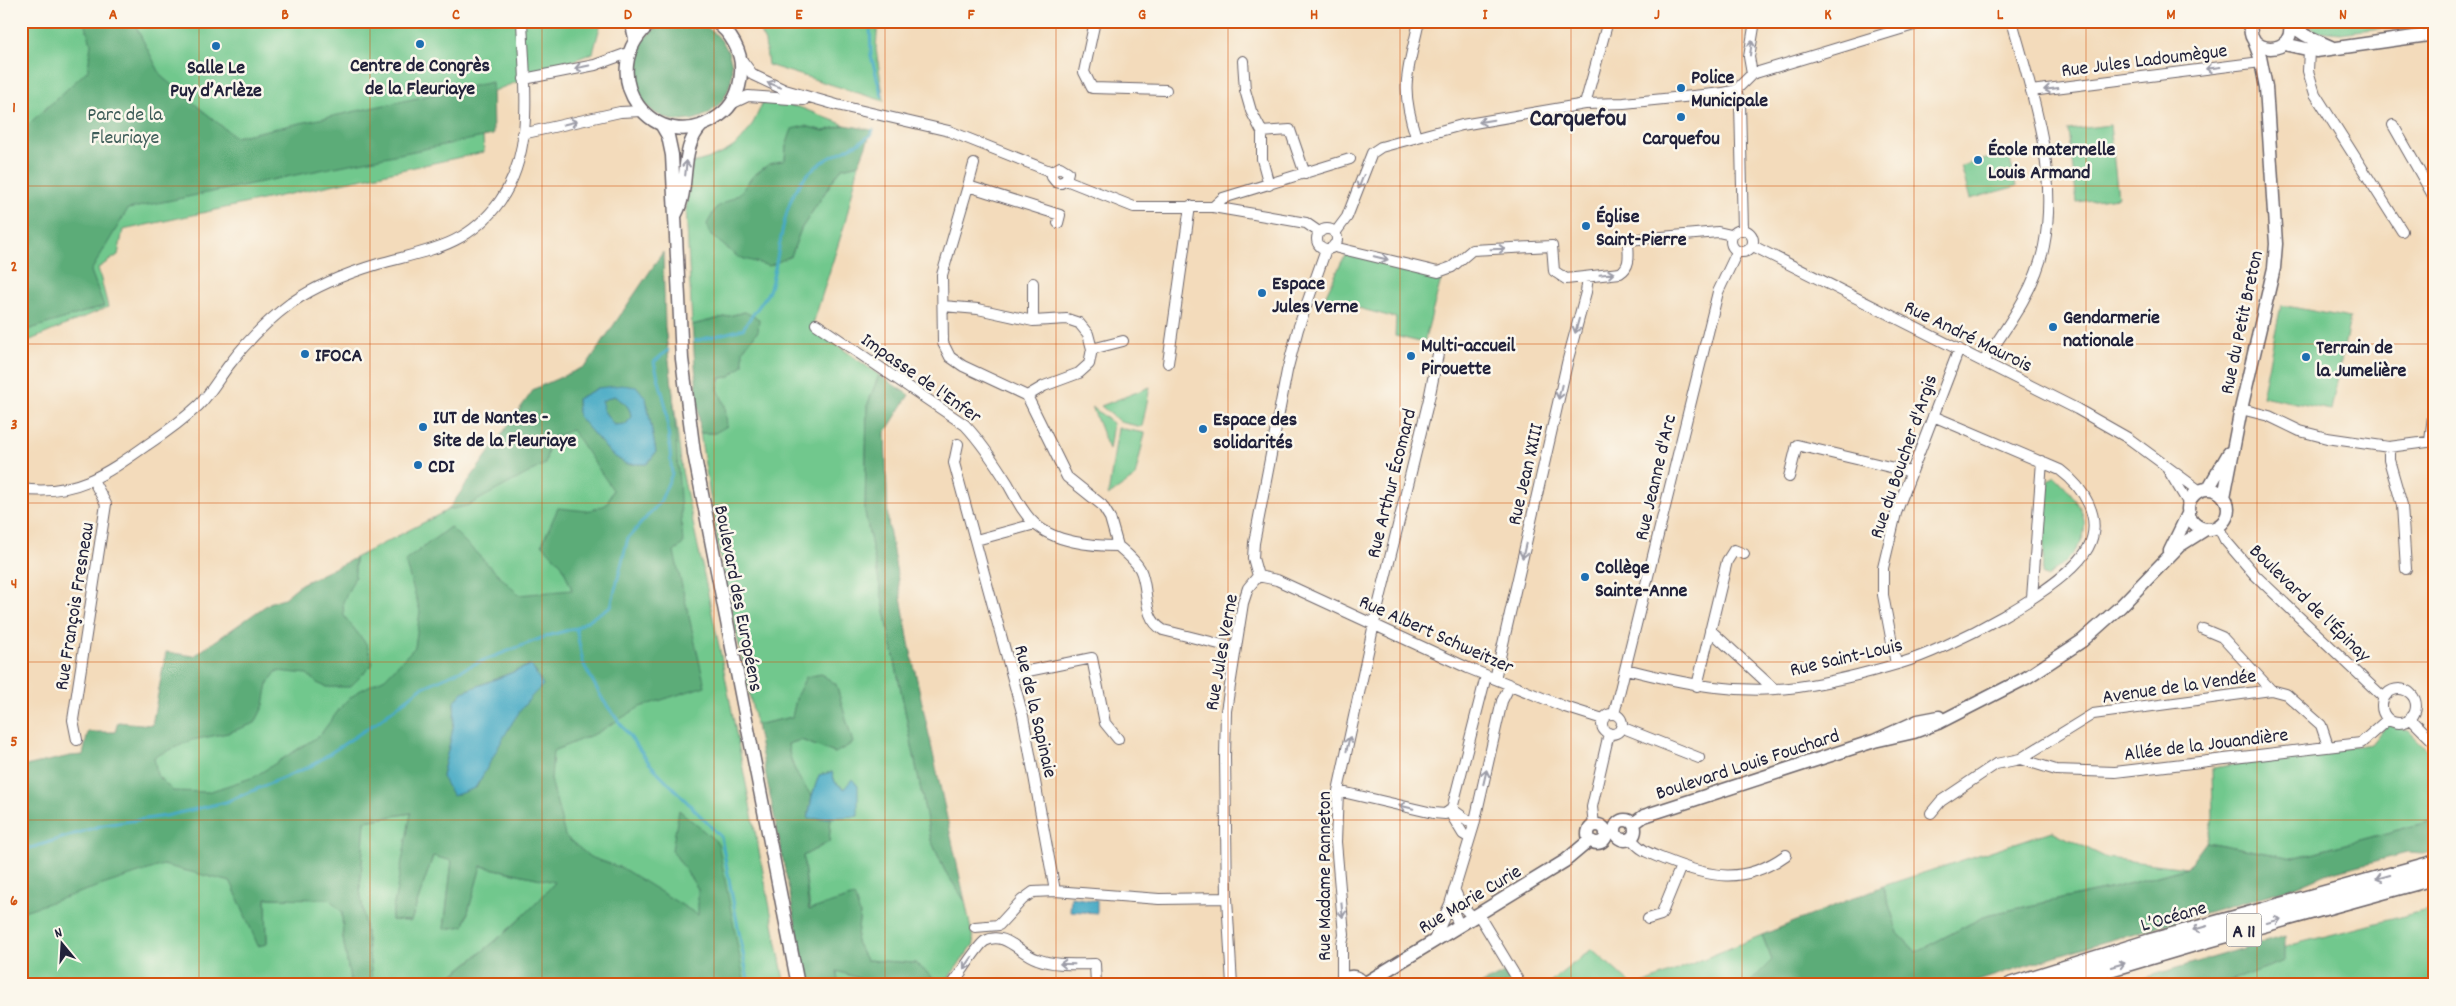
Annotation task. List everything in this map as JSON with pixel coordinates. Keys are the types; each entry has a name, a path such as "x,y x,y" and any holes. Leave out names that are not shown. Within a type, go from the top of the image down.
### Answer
{"highway":[{"name":"L’Océane","path":"2011,985 2158,940 2435,863"},
{"name":"L’Océane","path":"2054,985 2196,943 2435,877"}],"main road":[{"path":"631,21 635,38"},
{"path":"652,21 635,38 628,53 626,79 632,96 642,111 662,124 688,128 713,120 731,104 740,82 740,58 732,38 716,22"},
{"name":"Rue du Petit Breton","path":"2224,497 2241,410 2272,277 2275,252 2266,87 2261,62 2250,28 2252,21"},
{"path":"2289,22 2297,31 2309,38 2334,48"},
{"name":"Rue du Petit Breton","path":"2266,87 2269,65 2280,46 2290,34 2289,22"},
{"path":"2253,38 2264,48 2280,46 2309,50 2435,34"},
{"name":"Boulevard des Européens","path":"662,124 670,141 676,214 682,359 695,463 798,985"},
{"path":"676,214 682,199 690,144 695,132 702,125"},
{"name":"Rue du Petit Breton","path":"2204,490 2234,444"},
{"path":"2204,490 2217,491 2224,497 2228,504 2228,513 2225,520 2212,528 2193,522 2189,508 2193,496 2204,490"},
{"name":"Boulevard Louis Fouchard","path":"2164,562 2189,508"},
{"name":"Boulevard Louis Fouchard","path":"1598,825 1618,824 1625,820 1633,824 1653,813 1874,741 1917,732 2011,688 2072,648 2110,617 2187,540 2212,528"},
{"path":"1618,824 1616,832 1625,838"},
{"path":"1604,840 1606,831 1598,825 1588,832 1590,840 1596,843 1604,840 1625,838 1634,832 1633,824"},
{"name":"Rue Marie Curie","path":"1364,984 1565,861 1590,840"},
{"path":"1341,983 1353,976 1360,979 1364,984"}],"street":[{"path":"21,489 55,491 93,480 152,442 200,404 229,365 262,326 292,302 344,275 444,247 471,231 499,202 510,184 521,148 525,106 522,21"},
{"path":"1095,21 1084,72 1092,88 1166,90"},
{"path":"1416,136 1405,92 1406,73 1419,21"},
{"path":"1585,104 1608,21"},
{"path":"1752,74 1749,57 1754,21"},
{"path":"1335,233 1347,217 1370,158 1376,149 1416,136 1480,122 1585,104 1624,103 1736,90 1752,74 1927,21"},
{"path":"1984,361 2010,321 2033,279 2044,248 2049,189 2031,91 2012,21"},
{"path":"2309,50 2308,71 2315,94 2402,231"},
{"path":"524,79 595,65 628,53"},
{"path":"740,58 747,69 763,81 837,105 959,134 1052,172 1056,167 1065,168 1068,172 1066,180 1134,207 1214,207 1306,223 1319,232"},
{"path":"1243,61 1244,90 1251,111 1262,132 1262,159 1269,185"},
{"name":"Rue Jules Ladoumègue","path":"2031,91 2261,62"},
{"path":"1736,90 1740,103 1743,230"},
{"path":"731,104 748,96 837,105"},
{"path":"522,134 620,112 642,111"},
{"path":"2393,125 2435,199"},
{"path":"1262,132 1290,130 1305,174"},
{"path":"1214,207 1223,198 1350,159"},
{"path":"974,164 942,275 943,343 950,357 963,366 1027,396 1067,477 1102,505 1110,518 1118,546 1132,558 1140,570 1154,625 1163,630 1235,648"},
{"path":"968,186 1060,215 1058,223"},
{"path":"1168,363 1190,206"},
{"path":"1319,232 1327,228 1335,233 1337,238 1330,247"},
{"path":"1319,232 1317,241 1321,247 1338,248 1438,272 1452,267 1465,254 1478,249 1552,246 1554,271 1566,279 1620,273 1626,270 1628,264 1628,240 1718,232 1731,235 1743,230"},
{"path":"1731,235 1732,246 1737,252 1742,253 1750,250 1753,246 1750,235 1743,230"},
{"name":"Rue André Maurois","path":"1753,246 2077,409 2128,438 2204,490"},
{"name":"Rue Jules Verne","path":"1232,985 1227,898 1226,711 1245,594 1258,576 1253,558 1253,548 1287,370 1301,320 1330,247"},
{"name":"Rue Jeanne d'Arc","path":"1614,714 1718,292 1737,252"},
{"name":"Rue Jean XXIII","path":"1451,810 1490,677 1586,292 1588,277"},
{"path":"1033,283 1033,321"},
{"path":"943,306 978,309 1033,321 1068,319 1079,323 1088,334 1092,349 1089,364 1079,373 1044,386 1027,396"},
{"name":"Impasse de l'Enfer","path":"816,324 965,425 981,442 1022,510 1035,524 1062,538 1080,543 1097,546 1118,546"},
{"path":"1092,349 1123,340"},
{"name":"Rue Arthur Écomard","path":"1374,624 1429,399 1439,349"},
{"name":"Rue du Boucher d'Argis","path":"1896,664 1884,605 1883,568 1896,513 1959,349"},
{"path":"2241,410 2269,416 2300,431 2327,438 2389,447 2432,441 2435,398"},
{"name":"Rue Saint-Louis","path":"1626,669 1697,686 1741,690 1774,689 1824,683 1896,664 1951,643 2015,610 2047,588 2084,555 2091,541 2093,531 2091,508 2079,488 2060,470 1933,416"},
{"name":"Rue de la Sapinaie","path":"958,444 954,463 1023,716 1055,892"},
{"path":"1789,477 1797,445 1911,472"},
{"path":"2389,447 2389,460 2402,505 2406,569"},
{"path":"2032,598 2042,461"},
{"name":"Rue André Maurois","path":"2164,464 2189,508"},
{"name":"Rue François Fresneau","path":"77,740 73,720 106,504 93,480"},
{"path":"976,540 1035,524"},
{"name":"Boulevard de l'Épinay","path":"2212,528 2226,540 2255,575 2384,698"},
{"path":"1697,686 1727,561 1734,550 1744,554"},
{"name":"Rue Albert Schweitzer","path":"1258,576 1278,580 1490,677 1565,707 1603,719"},
{"name":"Rue Madame Panneton","path":"1341,983 1344,936 1336,842 1338,791 1374,624"},
{"path":"2203,629 2222,637 2272,690"},
{"path":"1710,630 1774,689"},
{"path":"1013,674 1092,658 1105,723 1118,739"},
{"path":"1432,942 1455,891 1474,825 1502,701 1510,685"},
{"path":"2399,689 2410,693 2416,702 2414,714 2410,718 2397,723 2388,719 2382,709 2384,698 2393,690 2399,689"},
{"name":"Avenue de la Vendée","path":"2020,759 2093,714 2272,690 2286,694 2321,726 2328,746"},
{"path":"1614,714 1621,719 1621,727 1618,732 1609,733 1603,727 1603,719 1607,715 1614,714"},
{"path":"2410,718 2435,743"},
{"name":"Allée de la Jouandière","path":"2020,759 2056,770 2115,772 2361,743 2388,719"},
{"path":"1621,727 1699,758"},
{"path":"1598,825 1592,807 1609,733"},
{"path":"1931,813 1941,801 1996,764 2020,759"},
{"path":"1338,791 1434,814 1451,810 1474,825"},
{"path":"1451,810 1463,834 1470,838"},
{"path":"1625,838 1642,850 1681,866 1710,875 1746,874 1768,867 1786,855"},
{"path":"1648,919 1661,915 1681,866"},
{"path":"1455,891 1462,906 1476,915 1521,985"},
{"path":"975,927 999,924 1022,900 1033,892 1159,900 1227,898"},
{"path":"1450,904 1460,926"},
{"path":"952,985 984,942 1002,938 1035,959 1045,962 1095,964 1096,985"}],"green space":[{"name":"Parc de la Fleuriaye","path":"21,21 599,21 601,23 593,53 480,96 484,152 123,230 118,255 98,268 108,307 21,344"},
{"path":"84,21 133,21 162,77 235,137 492,82 493,135 128,209 91,271 104,306 21,332 21,131 88,70 91,43"},
{"path":"682,21 701,25 717,36 728,52 732,71 728,90 717,106 701,117 682,121 663,117 647,106 636,90 632,71 636,52 647,36 663,25"},
{"path":"754,21 878,21 876,49 884,101 768,65 765,42"},
{"path":"2304,21 2434,21 2341,33 2315,31"},
{"path":"763,101 799,107 845,125 824,131 805,126 786,146 785,160 769,164 753,176 739,195 716,208 791,256 801,229 835,177 842,168 859,164 845,223 812,327 879,375 867,406 865,512 931,840 945,871 965,901 974,944 943,985 929,985 934,978 915,963 866,960 856,942 860,914 824,906 810,910 803,856 829,842 831,817 858,816 845,789 835,782 832,772 819,775 812,796 796,772 788,744 801,740 835,753 797,695 793,717 756,725 719,552 700,433 715,433 725,406 718,389 721,378 729,377 743,350 758,331 745,312 692,325 686,208 692,163 719,155 738,143 751,126"},
{"path":"845,125 872,130 859,164 842,168 835,177 801,229 791,256 769,266 738,257 711,235 707,224 716,208 739,194 753,176 769,164 785,160 786,146 792,129 805,126 824,131"},
{"path":"2110,125 2118,197 2077,202 2068,130"},
{"path":"2008,153 2017,186 1970,199 1961,166"},
{"path":"663,252 665,328 673,394 683,544 674,552 705,686 640,707 597,733 553,751 551,779 565,836 590,857 622,868 698,915 698,889 672,850 679,810 718,843 745,985 440,985 515,924 555,882 481,866 464,926 444,929 452,861 433,856 411,921 391,920 411,813 365,821 360,889 373,985 351,985 343,938 342,912 329,899 266,898 267,944 258,946 231,882 163,865 21,912 21,767 83,755 88,732 115,732 118,722 152,725 166,652 194,656 271,602 284,598 301,584 355,558 355,577 343,602 344,616 367,645 373,664 350,687 326,687 317,683 307,674 277,671 268,683 264,705 255,723 228,733 192,740 154,757 157,775 173,791 208,792 254,777 320,735 344,703 359,691 385,678 415,647 420,611 405,561 450,527 519,595 572,590 562,565 542,544 558,508 587,511 606,505 613,490 572,430 551,438 545,464 467,506 448,510 534,389 586,366","holes":["598,388 646,398 656,453 646,464 626,464 611,454 578,416 577,399","530,665 537,673 530,697 511,721 476,788 442,777 453,730 454,702 463,692"]},
{"path":"1354,255 1442,276 1424,343 1395,336 1396,318 1324,299 1342,261 1346,256"},
{"name":"Terrain de la Jumelière","path":"2281,305 2350,318 2331,410 2262,396"},
{"path":"745,312 759,319 758,331 743,350 743,365 729,377 720,378 718,389 725,406 727,426 715,433 700,433 692,325"},
{"path":"665,328 682,471 721,655 785,985 640,985 550,889 537,904 493,943 440,985 373,985 360,889 365,821 412,813 391,920 411,921 433,856 452,860 444,929 464,926 481,866 537,878 411,792 250,887 267,943 266,898 329,899 342,912 343,938 351,985 21,985 21,773 93,756 173,720 355,571 355,558 448,510 457,508"},
{"path":"21,371 28,385 21,457"},
{"path":"879,375 909,395 885,433 888,522 909,643 965,901 945,871 931,840 865,512 867,406"},
{"path":"1150,387 1142,427 1120,422 1101,406"},
{"path":"614,396 630,410 631,418 626,424 614,425 603,410 602,401"},
{"path":"1092,407 1113,423 1109,450"},
{"path":"1118,428 1145,433 1135,477 1108,496"},
{"path":"2055,476 2070,492 2081,510 2084,529 2082,540 2076,550 2048,577 2042,574 2049,480"},
{"path":"821,674 836,684 853,743 835,753 801,740 788,744 796,772 812,796 808,819 831,817 829,842 803,856 809,910 854,896 860,914 856,942 866,960 915,963 934,978 929,985 880,985 837,971 838,985 808,985 756,725 792,717 797,695 806,677"},
{"path":"2387,724 2409,731 2435,757 2435,820 2293,858 2206,842 2213,816 2212,768 2371,744"},
{"path":"2435,820 2435,851 2423,854 2407,853 2325,874 2295,887 2055,956 1966,985 1747,985 1772,960 1762,935 1883,886 1898,933 1916,952 1987,915 2113,888 2187,868 2206,842 2293,858"},
{"path":"2052,831 2107,858 2187,868 2113,888 1987,915 1916,952 1898,933 1883,886"},
{"path":"2435,908 2435,985 2152,985 2221,963"},
{"path":"1762,935 1772,960 1747,985 1640,985"},
{"path":"2285,936 2285,961 2218,985 2119,985"},
{"path":"1592,949 1632,985 1546,985"},
{"path":"837,971 880,985 838,985"},
{"path":"1504,973 1513,985 1480,985"}],"water":[{"path":"622,385 637,387 646,398 656,452 647,464 626,464 611,454 578,416 577,399 598,388","holes":["614,396 630,410 631,418 626,424 614,425 603,410 602,401"]},
{"path":"531,665 543,685 513,721 475,788 453,796 442,777 453,730 454,702 463,692"},
{"path":"832,772 835,782 844,789 852,779 858,786 858,816 808,819 812,796 819,775"},
{"path":"1071,897 1097,901 1097,913 1070,911"}],"waterway":[{"path":"870,21 871,56 882,96"},
{"path":"695,341 743,329 769,291 782,232 796,189 812,170 862,141 871,135 873,130"},
{"path":"21,851 103,825 166,816 226,802 311,766 377,722 421,688 477,663 547,636 576,628 611,606 628,538 660,502 672,474 666,407 654,362 668,350"},
{"path":"576,628 583,663 603,700 650,764 721,837 749,985"}],"place":[{"name":"Centre de Congrès de la Fleuriaye","path":"420,44"},
{"name":"Salle Le Puy d’Arlèze","path":"216,46"},
{"name":"Police Municipale","path":"1681,88"},
{"name":"Carquefou","path":"1681,117"},
{"name":"École maternelle Louis Armand","path":"1978,160"},
{"name":"Église Saint-Pierre","path":"1586,226"},
{"name":"Espace Jules Verne","path":"1262,293"},
{"name":"Gendarmerie nationale","path":"2053,327"},
{"name":"IFOCA","path":"305,354"},
{"name":"Multi-accueil Pirouette","path":"1411,356"},
{"name":"Terrain de la Jumelière","path":"2306,357"},
{"name":"IUT de Nantes - Site de la Fleuriaye","path":"423,427"},
{"name":"Espace des solidarités","path":"1203,429"},
{"name":"CDI","path":"418,465"},
{"name":"Collège Sainte-Anne","path":"1585,577"}],"district":[{"name":"Carquefou","path":"1578,116"}]}
